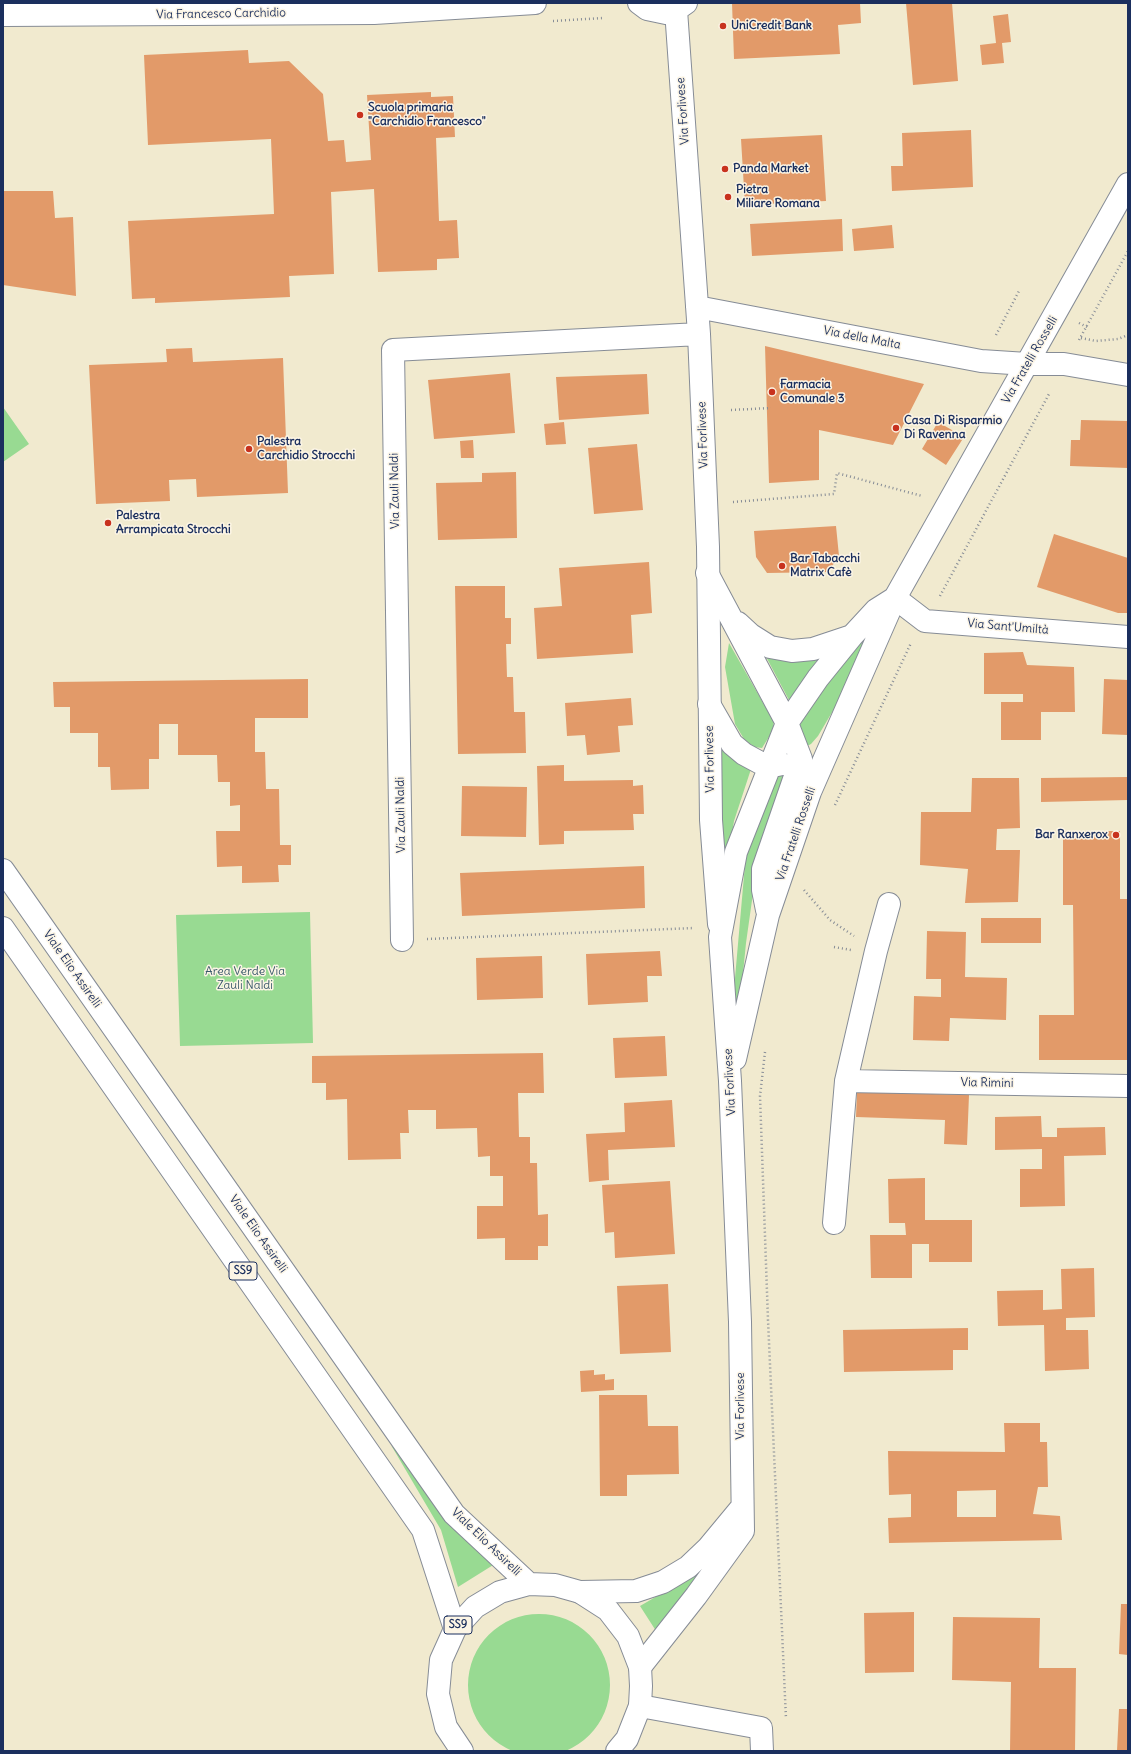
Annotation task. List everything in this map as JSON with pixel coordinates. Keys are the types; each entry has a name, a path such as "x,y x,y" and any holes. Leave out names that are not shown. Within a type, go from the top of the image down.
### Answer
{"main road":[{"name":"Via Francesco Carchidio","path":"3,15 114,9 374,13 535,3"},
{"name":"Via Forlivese","path":"640,3 647,9 666,13 681,7 699,334 706,504 711,820 730,1081 740,1322 743,1531 696,1596 640,1667"},
{"name":"Via Fratelli Rosselli","path":"730,1081 768,915 810,792 833,743 895,598 1128,184"},
{"name":"Via della Malta","path":"697,308 981,361 1027,364 1064,364 1128,375"},
{"name":"Via Zauli Naldi","path":"402,940 393,350 699,334"},
{"path":"707,573 787,723 801,759 764,869 763,890 768,915"},
{"name":"Via Fratelli Rosselli","path":"720,937 736,852 768,767 787,723 818,678 852,636 876,610 895,598"},
{"name":"Via Sant'Umiltà","path":"895,598 925,621 1128,637"},
{"path":"730,616 751,635 770,647 792,651 813,649 852,636"},
{"path":"709,704 732,744 744,754 768,767 801,759 833,743"},
{"name":"Viale Elio Assirelli","path":"3,870 454,1514 529,1584"},
{"path":"834,1222 846,1081 876,952 889,904"},
{"name":"SS9","path":"3,928 423,1530 455,1629"},
{"name":"Via Rimini","path":"846,1081 1128,1086"},
{"path":"580,1592 636,1591 662,1582 688,1566 708,1548 742,1507"},
{"name":"SS9","path":"462,1751 446,1727 438,1694 441,1660 455,1629 475,1607 500,1592 529,1584 555,1585 580,1592 608,1610 628,1636 640,1667 641,1686 640,1706 624,1747"},
{"path":"640,1706 761,1728 762,1751"}],"path":[{"path":"1078,342 1128,251"},
{"path":"1077,322 1087,326"},
{"path":"1081,338 1096,341 1118,339 1128,335"},
{"path":"938,600 1049,394"},
{"path":"731,410 771,408"},
{"path":"706,504 834,494 837,473 949,503"},
{"path":"833,809 912,642"},
{"path":"803,889 830,920 876,952"},
{"path":"402,940 697,928"},
{"path":"834,947 852,950"},
{"path":"765,1050 760,1096 768,1328 786,1721"}],"green space":[{"path":"3,407 29,444 3,462"},
{"path":"856,639 870,648 818,736 811,744 805,747 797,726"},
{"path":"729,643 774,722 772,732 762,748 754,747 744,739 735,724 725,667"},
{"path":"763,651 819,657 790,702"},
{"path":"717,732 751,769 734,821 724,885"},
{"path":"772,772 788,772 756,872 746,943 739,1014 732,1055 735,978 746,853"},
{"name":"Area Verde Via Zauli Naldi","path":"310,912 313,1043 180,1046 176,915"},
{"path":"391,1445 440,1503 498,1562 458,1587 441,1530"},
{"path":"702,1570 658,1634 640,1606"},
{"path":"539,1614 560,1617 584,1630 594,1640 607,1664 610,1685 607,1706 594,1730 584,1740 560,1753 539,1756 518,1753 494,1740 484,1730 471,1706 468,1685 471,1664 484,1640 494,1630 518,1617"}],"building":[{"path":"732,3 860,3 861,23 838,25 840,54 734,59"},
{"path":"906,3 952,3 958,81 913,85"},
{"path":"1008,14 1011,42 1002,43 1004,63 982,65 980,45 996,43 993,16"},
{"path":"248,50 249,63 289,61 323,94 328,141 344,140 346,162 371,160 367,95 431,92 431,97 453,96 455,137 436,138 439,221 457,220 459,258 437,259 437,270 378,272 374,189 331,192 334,274 289,276 290,297 155,303 155,298 132,299 128,221 274,214 271,139 148,145 144,55"},
{"path":"971,130 973,187 892,191 891,166 903,166 902,133"},
{"path":"822,135 826,201 745,205 741,139"},
{"path":"3,191 53,191 55,218 73,217 76,296 3,285"},
{"path":"842,219 843,251 752,256 750,224"},
{"path":"892,225 894,248 854,251 852,229"},
{"path":"765,346 924,384 893,445 819,430 819,480 769,483"},
{"path":"192,348 193,362 283,358 288,493 197,497 196,479 169,480 170,501 96,504 89,365 167,362 166,349"},
{"path":"510,373 515,433 434,439 428,380"},
{"path":"647,374 649,414 559,420 556,377"},
{"path":"1081,420 1128,421 1128,468 1070,466 1071,440 1080,440"},
{"path":"564,422 566,444 546,445 544,424"},
{"path":"938,422 964,437 946,465 922,449"},
{"path":"473,440 474,458 461,458 460,441"},
{"path":"637,444 643,510 594,514 588,448"},
{"path":"516,472 517,538 438,540 436,483 482,482 482,473"},
{"path":"836,526 839,556 828,572 767,573 756,557 754,531"},
{"path":"1054,534 1128,558 1128,613 1118,613 1037,587"},
{"path":"649,562 652,613 631,615 633,653 537,659 534,608 562,606 559,568"},
{"path":"455,586 505,586 505,618 511,618 511,644 506,644 507,677 513,677 514,712 525,712 526,753 458,754"},
{"path":"1023,652 1027,665 1074,667 1075,712 1041,712 1041,740 1001,740 1001,702 1023,702 1023,694 984,694 984,653"},
{"path":"308,679 308,718 255,718 255,752 265,752 266,789 279,789 280,845 291,845 291,865 278,865 279,882 242,883 242,866 217,867 216,831 240,831 240,805 230,806 230,782 218,782 217,755 178,755 178,724 159,724 159,759 149,759 149,789 111,790 110,767 98,767 98,733 70,733 70,707 54,707 53,682"},
{"path":"1104,679 1128,680 1128,735 1102,734"},
{"path":"631,698 633,725 618,726 620,752 587,755 585,735 567,736 565,703"},
{"path":"564,765 564,781 633,780 633,786 643,785 644,814 633,814 634,830 564,831 564,844 539,845 537,766"},
{"path":"1128,777 1128,800 1041,802 1041,778"},
{"path":"972,778 1019,778 1020,828 997,829 996,850 1020,850 1018,902 965,903 968,869 920,865 921,812 971,812"},
{"path":"462,786 527,787 526,837 461,836"},
{"path":"1063,831 1120,831 1120,899 1128,899 1128,1060 1039,1060 1039,1015 1074,1015 1073,905 1063,905"},
{"path":"644,866 645,908 462,916 460,873"},
{"path":"981,918 1041,918 1041,943 981,943"},
{"path":"927,931 966,932 965,977 1007,978 1006,1020 950,1018 949,1041 913,1040 914,996 941,997 941,979 926,979"},
{"path":"660,951 662,976 647,976 648,1002 588,1005 586,954"},
{"path":"542,956 543,998 477,1000 476,958"},
{"path":"665,1036 667,1076 615,1078 613,1038"},
{"path":"543,1053 544,1093 518,1093 519,1137 530,1137 530,1163 537,1163 538,1215 548,1214 548,1246 538,1246 538,1260 505,1260 505,1238 477,1239 477,1206 503,1206 503,1176 490,1176 490,1156 478,1157 477,1128 436,1129 436,1110 408,1110 409,1133 400,1133 401,1159 348,1160 347,1099 326,1100 326,1083 312,1083 312,1056"},
{"path":"857,1092 969,1095 967,1145 944,1144 945,1120 856,1117"},
{"path":"672,1100 675,1147 608,1150 609,1180 589,1182 586,1134 625,1132 624,1103"},
{"path":"1041,1116 1042,1137 1057,1137 1057,1128 1105,1127 1106,1155 1064,1156 1065,1206 1020,1207 1020,1169 1042,1169 1042,1149 995,1150 995,1117"},
{"path":"925,1178 925,1220 972,1220 972,1262 929,1262 929,1244 912,1244 912,1278 871,1278 870,1235 906,1235 905,1223 889,1223 888,1179"},
{"path":"670,1181 675,1254 615,1258 614,1232 605,1233 602,1185"},
{"path":"1094,1268 1095,1317 1066,1318 1066,1330 1088,1330 1089,1369 1045,1371 1044,1325 998,1326 997,1291 1043,1290 1043,1310 1062,1309 1061,1269"},
{"path":"668,1284 671,1352 620,1354 617,1286"},
{"path":"968,1328 968,1350 953,1350 953,1370 844,1372 843,1330"},
{"path":"594,1370 594,1375 605,1374 605,1380 614,1379 614,1390 581,1392 580,1371"},
{"path":"599,1395 647,1395 648,1426 678,1426 679,1474 627,1475 627,1496 600,1496"},
{"path":"1004,1423 1040,1423 1040,1442 1047,1442 1048,1487 1038,1487 1033,1514 1060,1516 1062,1540 889,1543 888,1518 911,1517 911,1494 889,1495 888,1451 1005,1452","holes":["996,1490 996,1517 957,1517 957,1491"]},
{"path":"1121,1604 1128,1604 1128,1655 1119,1654"},
{"path":"914,1612 914,1672 865,1673 864,1613"},
{"path":"953,1617 1040,1618 1039,1668 1076,1668 1075,1751 1010,1751 1011,1682 952,1680"},
{"path":"1119,1709 1128,1709 1128,1751 1117,1751"}],"place":[{"name":"UniCredit Bank","path":"723,26"},
{"name":"Scuola primaria \"Carchidio Francesco\"","path":"360,115"},
{"name":"Panda Market","path":"725,169"},
{"name":"Pietra Miliare Romana","path":"728,197"},
{"name":"Farmacia Comunale 3","path":"772,392"},
{"name":"Casa Di Risparmio Di Ravenna","path":"896,428"},
{"name":"Palestra Carchidio Strocchi","path":"249,449"},
{"name":"Palestra Arrampicata Strocchi","path":"108,523"},
{"name":"Bar Tabacchi Matrix Cafè","path":"782,566"},
{"name":"Bar Ranxerox","path":"1116,835"}]}
